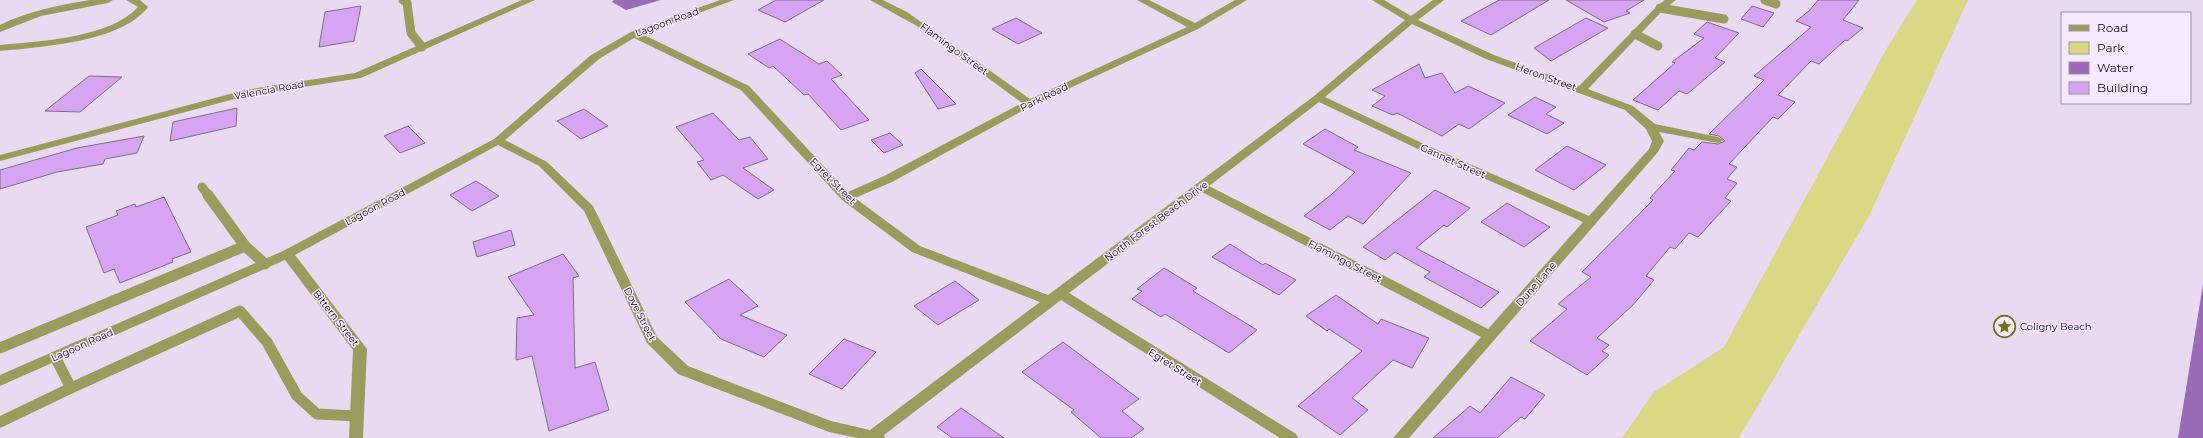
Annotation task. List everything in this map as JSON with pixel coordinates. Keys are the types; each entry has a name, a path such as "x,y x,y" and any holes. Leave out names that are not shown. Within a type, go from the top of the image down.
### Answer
{"street":[{"path":"0,29 23,19 56,10 108,0"},
{"path":"0,48 74,36 124,23 136,16 143,8 140,3 130,0"},
{"name":"Valencia Road","path":"0,158 245,93 357,76 530,0"},
{"name":"Lagoon Road","path":"0,381 287,254 498,141 595,57 634,34 729,0"},
{"name":"Flamingo Street","path":"875,0 904,14 920,24 1029,103"},
{"path":"1142,0 1195,27"},
{"name":"Park Road","path":"846,197 888,179 1029,103 1195,27 1242,0"},
{"name":"Heron Street","path":"1377,0 1411,20 1490,57 1629,108 1651,126 1718,140"},
{"name":"North Forest Beach Drive","path":"874,437 1055,297 1318,98 1411,20 1439,0"},
{"path":"1581,90 1660,8 1671,0"},
{"name":"Egret Street","path":"634,34 745,88 846,197 916,249 1055,297 1291,438"},
{"name":"Gannet Street","path":"1318,98 1422,147 1590,221"},
{"name":"Dune Lane","path":"1400,438 1489,335 1513,311 1590,221 1654,150 1658,141 1651,126"},
{"name":"Dove Street","path":"498,141 543,164 589,209 652,340 683,370 829,426 874,437"},
{"name":"Flamingo Street","path":"1201,187 1489,335"},
{"name":"Bittern Street","path":"287,254 360,349 356,438"}],"lane":[{"path":"403,0 407,3 411,33 422,47"},
{"path":"1765,0 1776,4"},
{"path":"1660,8 1724,19"},
{"path":"1635,34 1658,46"},
{"path":"202,187 244,246 265,264"},
{"path":"0,348 244,246"},
{"path":"0,422 240,311 267,342 297,396 317,414 357,416"},
{"path":"55,357 71,388"}],"green space":[{"path":"1917,0 1968,0 1870,214 1739,438 1622,438 1654,392 1724,347 1887,48"}],"water":[{"path":"614,0 661,0 626,10 612,2"},
{"path":"2203,284 2203,438 2178,438"}],"building":[{"path":"776,0 824,0 785,22 758,10"},
{"path":"1499,0 1549,0 1491,35 1461,21"},
{"path":"1566,0 1644,0 1626,11 1630,13 1604,22"},
{"path":"1818,0 1859,0 1843,20 1863,28 1847,41 1845,40 1819,64 1811,61 1778,95 1795,102 1778,119 1773,117 1729,164 1737,167 1727,179 1737,183 1725,198 1731,201 1698,237 1689,233 1675,249 1670,247 1646,276 1654,280 1633,305 1597,338 1609,345 1602,351 1609,355 1587,375 1530,341 1567,309 1558,304 1591,277 1582,272 1653,200 1650,198 1675,171 1671,170 1689,148 1694,150 1702,142 1718,144 1725,141 1719,136 1709,134 1764,80 1754,76 1811,27 1796,21 1809,11"},
{"path":"361,6 354,41 319,47 325,12"},
{"path":"1752,6 1774,13 1763,27 1741,19"},
{"path":"1016,18 1042,33 1018,44 992,29"},
{"path":"1586,18 1608,28 1551,61 1534,48"},
{"path":"1707,22 1739,33 1715,58 1725,62 1687,94 1679,91 1658,110 1633,100 1675,63 1672,62 1704,38 1694,34"},
{"path":"780,39 819,64 827,61 842,75 831,79 869,120 841,130 808,94 804,95 773,66 769,68 748,54"},
{"path":"1419,64 1425,78 1442,73 1455,93 1468,86 1505,103 1469,129 1459,124 1442,136 1397,113 1393,115 1372,106 1385,96 1372,90"},
{"path":"921,69 956,104 938,109 915,73"},
{"path":"89,76 122,77 80,112 45,111"},
{"path":"1535,97 1556,107 1546,114 1564,123 1547,134 1508,115"},
{"path":"237,108 236,126 170,141 173,122"},
{"path":"584,109 608,126 581,139 557,121"},
{"path":"713,113 739,140 750,137 768,159 743,168 774,190 758,199 723,175 711,180 697,162 704,160 676,127"},
{"path":"408,126 425,143 400,153 384,136"},
{"path":"1325,129 1358,147 1354,150 1411,173 1363,224 1348,216 1330,230 1304,216 1332,194 1355,172 1303,144"},
{"path":"890,133 903,145 884,153 871,140"},
{"path":"144,136 137,153 105,159 103,164 57,172 0,189 0,170 77,148"},
{"path":"1567,146 1606,165 1574,190 1535,170"},
{"path":"476,181 499,196 472,211 450,195"},
{"path":"1435,190 1470,208 1447,227 1444,225 1416,248 1499,292 1481,308 1424,277 1430,272 1395,252 1385,260 1363,247"},
{"path":"164,197 191,252 172,259 173,262 120,283 114,269 104,273 86,227 118,215 116,211 135,204 136,207"},
{"path":"1507,203 1550,227 1524,247 1481,222"},
{"path":"511,230 515,245 477,257 473,242"},
{"path":"1230,244 1263,265 1265,263 1296,280 1279,295 1212,257"},
{"path":"563,254 579,276 573,278 575,368 595,362 609,410 549,431 532,356 516,360 517,318 534,315 508,277"},
{"path":"1164,268 1197,288 1193,291 1257,330 1229,353 1165,314 1161,317 1132,299 1142,291 1137,289"},
{"path":"729,279 758,306 740,315 787,335 764,357 721,339 685,302"},
{"path":"955,281 979,300 938,325 914,306"},
{"path":"1336,295 1378,324 1381,319 1429,338 1412,368 1393,360 1352,398 1368,410 1340,435 1298,406 1362,351 1329,329 1327,331 1306,316"},
{"path":"844,339 876,352 842,389 809,374"},
{"path":"1063,342 1139,399 1122,411 1144,429 1131,438 1101,438 1071,412 1074,410 1022,372"},
{"path":"1511,377 1545,395 1525,419 1521,417 1497,438 1433,438 1470,406 1480,413"},
{"path":"961,408 1004,438 952,438 937,427"}],"place":[{"name":"Coligny Beach","path":"2004,326"}]}
